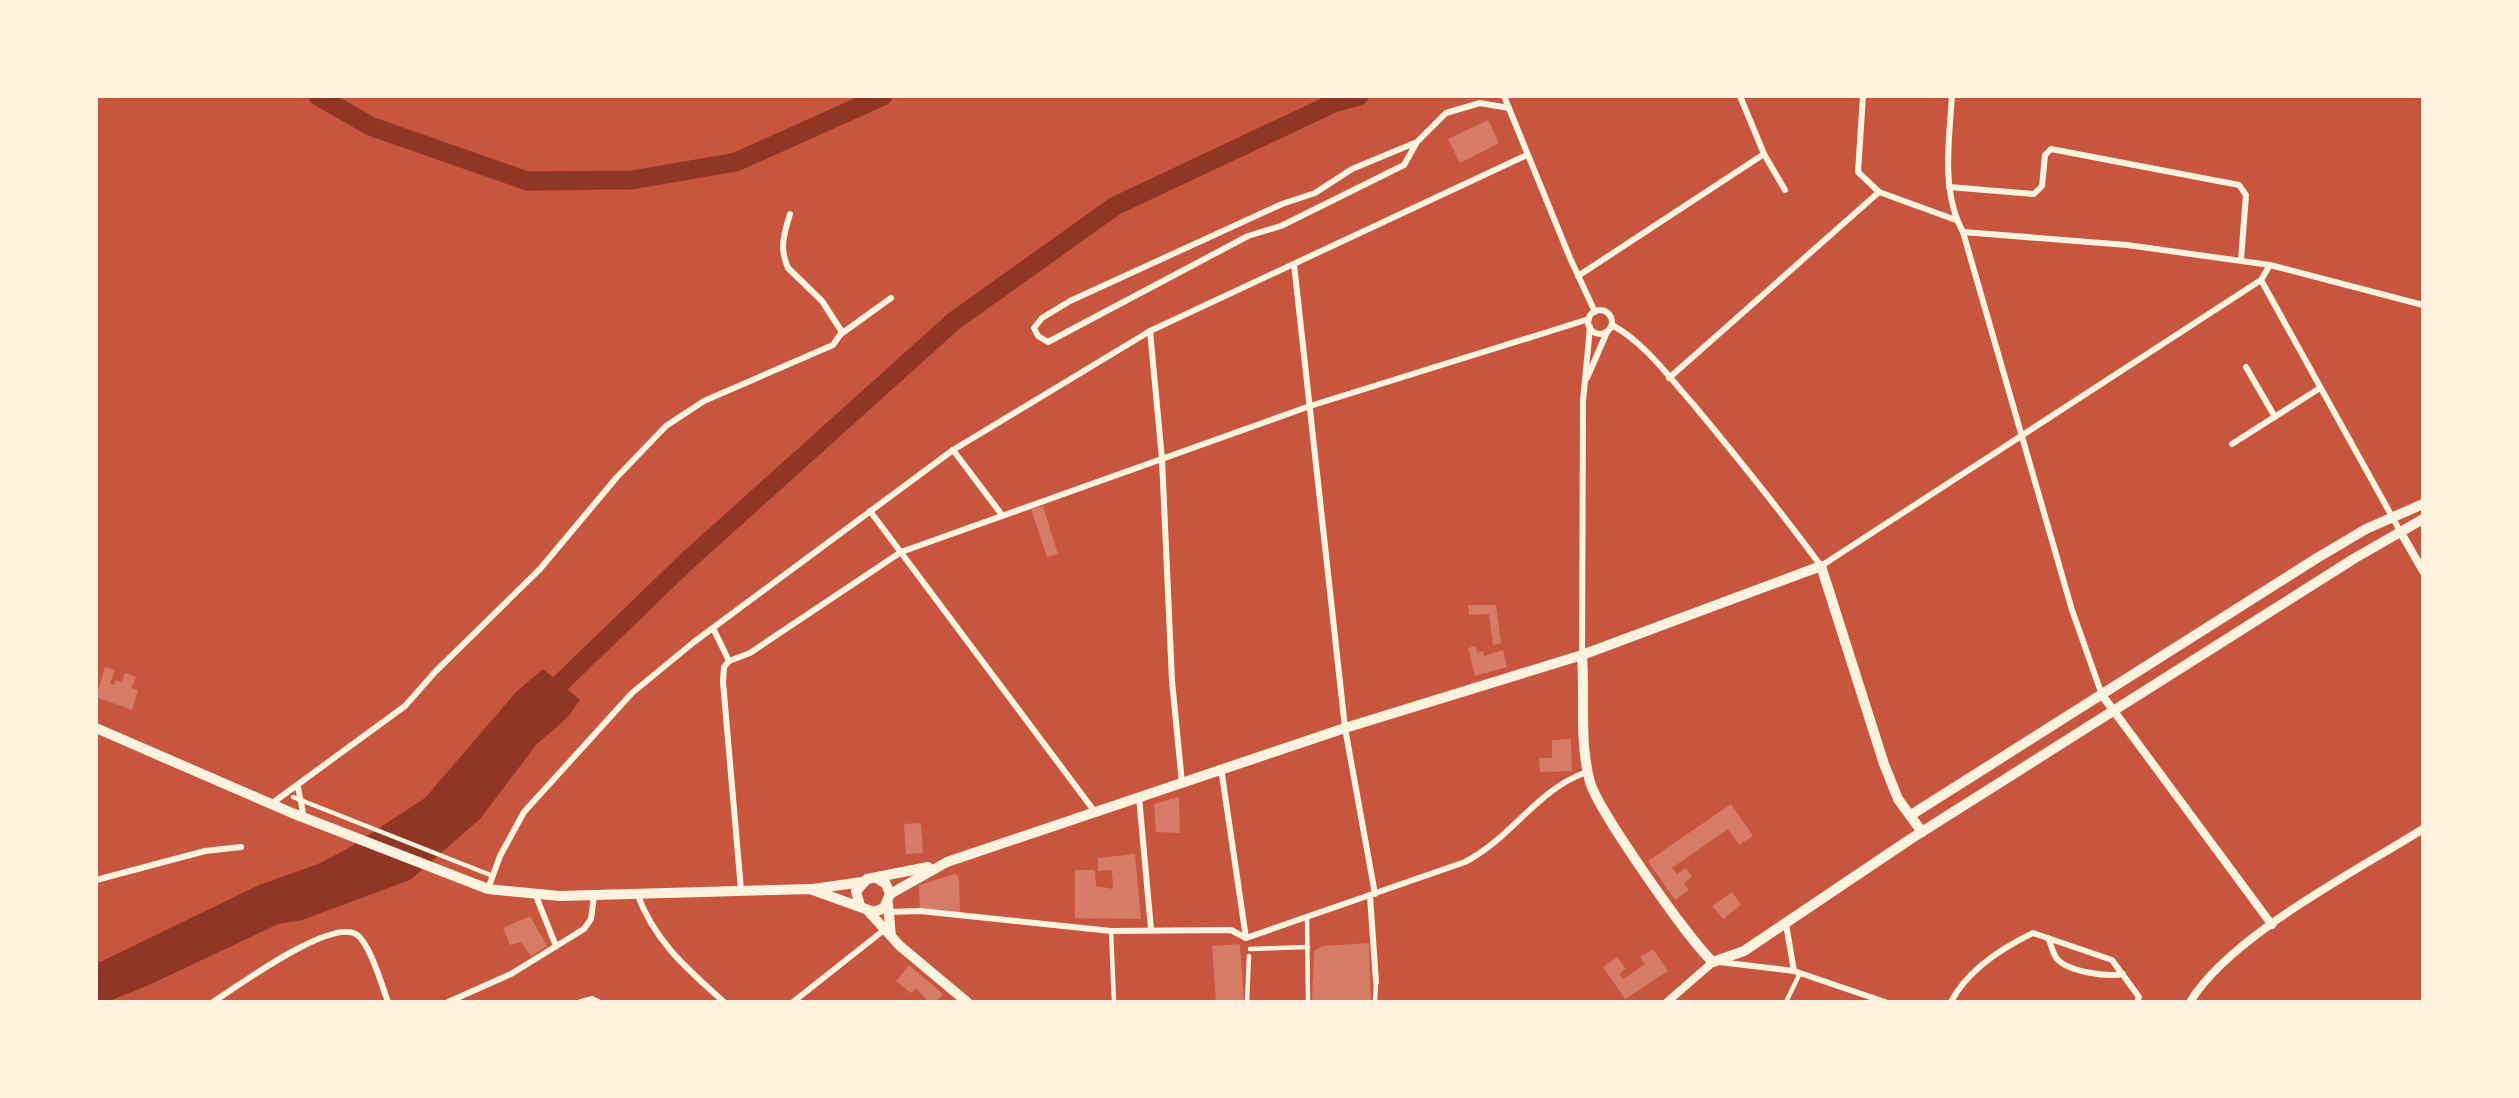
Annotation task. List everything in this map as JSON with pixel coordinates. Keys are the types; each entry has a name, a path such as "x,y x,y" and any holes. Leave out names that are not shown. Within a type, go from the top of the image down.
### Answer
{"main road":[{"path":"1911,814 2317,558 2390,518 2423,504"},
{"path":"1583,655 1587,772 1597,800 1713,962 1744,951 1922,832 2423,519"},
{"path":"96,728 304,818 488,889 536,896 594,896 810,889 862,882 935,866 1222,768 1583,655 1821,566 1884,765 1898,799 1922,832"},
{"path":"810,889 864,909 880,911 935,866"},
{"path":"877,878 887,884 888,933"},
{"path":"862,882 856,891 864,909 967,1002"}],"street":[{"path":"1504,96 1595,312"},
{"path":"1740,96 1764,154 1785,190"},
{"path":"1863,96 1857,168 1880,192 1956,220"},
{"path":"1952,96 1949,187 1956,220 1963,232 2072,610 2102,695 2272,925"},
{"path":"1417,142 1352,169 1315,192 1282,204 1070,301 1042,318 1034,328 1038,336 1048,342 1248,236 1281,226 1404,165 1417,142 1446,113 1480,103 1509,108"},
{"path":"1949,187 2034,194 2042,186 2045,155 2052,149 2239,185 2246,195 2241,260"},
{"path":"1578,276 1764,154"},
{"path":"488,889 513,829 539,793 632,693 713,628 953,450 1150,331 1527,155"},
{"path":"1669,378 1880,192"},
{"path":"790,214 781,247 784,259 788,268 833,315 841,334"},
{"path":"1963,232 2127,244 2241,260 2270,265 2423,305"},
{"path":"1293,264 1345,728 1373,895 1375,1002"},
{"path":"1595,312 1606,312 1612,325 1636,341 1669,378 1767,492 1821,566 2261,280 2270,265"},
{"path":"2261,280 2390,518 2423,571"},
{"path":"271,804 298,787 405,706 435,672 540,569 617,477 666,426 704,401 833,345 841,334 891,298"},
{"path":"1583,655 1584,383 1589,323 1595,312"},
{"path":"741,890 723,682 724,667 729,661 750,653 901,552 1310,406 1589,323"},
{"path":"1589,323 1598,334 1607,332"},
{"path":"1584,383 1612,325"},
{"path":"1150,331 1162,459 1172,681 1182,782"},
{"path":"2246,367 2275,417"},
{"path":"2232,444 2320,388"},
{"path":"953,450 1002,515"},
{"path":"870,511 1095,812"},
{"path":"713,628 729,661"},
{"path":"1222,768 1246,938"},
{"path":"889,903 920,911 1111,932 1151,929 1231,930 1246,938 1446,870 1484,852 1509,832 1546,794 1587,772"},
{"path":"298,787 304,818"},
{"path":"293,797 493,876"},
{"path":"1139,797 1151,929"},
{"path":"2190,1002 2216,970 2272,925 2423,829"},
{"path":"96,880 205,851 241,847"},
{"path":"637,893 646,918 663,944 724,1002"},
{"path":"536,896 556,946"},
{"path":"448,1002 511,974 589,925 594,896"},
{"path":"1307,918 1308,1002"},
{"path":"1786,924 1797,972 1786,1002"},
{"path":"213,1002 295,950 343,930 356,935 364,943 388,1002"},
{"path":"1111,932 1114,1002"},
{"path":"793,1002 888,933"},
{"path":"1951,1002 1969,977 2020,939 2033,933 2112,960 2139,998 2137,1002"},
{"path":"2048,939 2057,959 2065,964 2104,977 2123,974"},
{"path":"1250,949 1308,947"},
{"path":"1247,1002 1250,956"},
{"path":"1669,1001 1713,962 1759,965 1797,972 1885,1002"},
{"path":"581,1002 592,999 598,1002"}],"shaded area":[{"path":"543,669 580,700 568,717 536,745 480,819 410,880 302,920 278,924 151,984 107,1002 96,1002 96,964 259,885 318,864 347,849 425,798 517,691"}],"building":[{"path":"1488,120 1499,143 1460,163 1448,139"},
{"path":"1043,506 1058,554 1047,557 1031,509"},
{"path":"1468,605 1496,605 1501,643 1493,645 1489,614 1469,615"},
{"path":"1476,646 1477,653 1483,651 1484,656 1503,650 1507,667 1475,676 1468,648"},
{"path":"105,667 115,670 110,683 114,685 116,680 122,682 125,673 136,677 131,688 138,690 132,710 96,697"},
{"path":"1571,739 1572,771 1540,772 1539,758 1552,758 1552,740"},
{"path":"1179,797 1180,833 1156,832 1154,804"},
{"path":"1731,804 1753,836 1739,845 1728,829 1672,868 1677,874 1686,868 1692,877 1684,883 1689,890 1675,900 1648,861"},
{"path":"921,823 923,853 906,854 904,824"},
{"path":"1135,854 1141,919 1075,918 1075,870 1095,870 1096,886 1113,889 1112,870 1098,871 1098,858"},
{"path":"955,874 959,877 960,914 920,911 919,885"},
{"path":"1732,892 1741,905 1723,919 1712,906"},
{"path":"530,916 547,946 531,956 521,942 510,945 503,928"},
{"path":"1369,943 1371,1002 1312,1002 1314,951 1323,946"},
{"path":"1240,944 1244,1002 1216,1002 1212,946"},
{"path":"1653,949 1668,971 1625,999 1603,967 1617,957 1626,969 1619,974 1623,979 1645,964 1640,957"},
{"path":"909,965 943,994 936,1002 929,1002 916,988 911,993 896,981"}],"waterway":[{"path":"318,96 370,126 527,181 632,180 736,162 883,96"},
{"path":"541,702 686,562 954,321 1115,206 1336,102 1359,96"}]}
